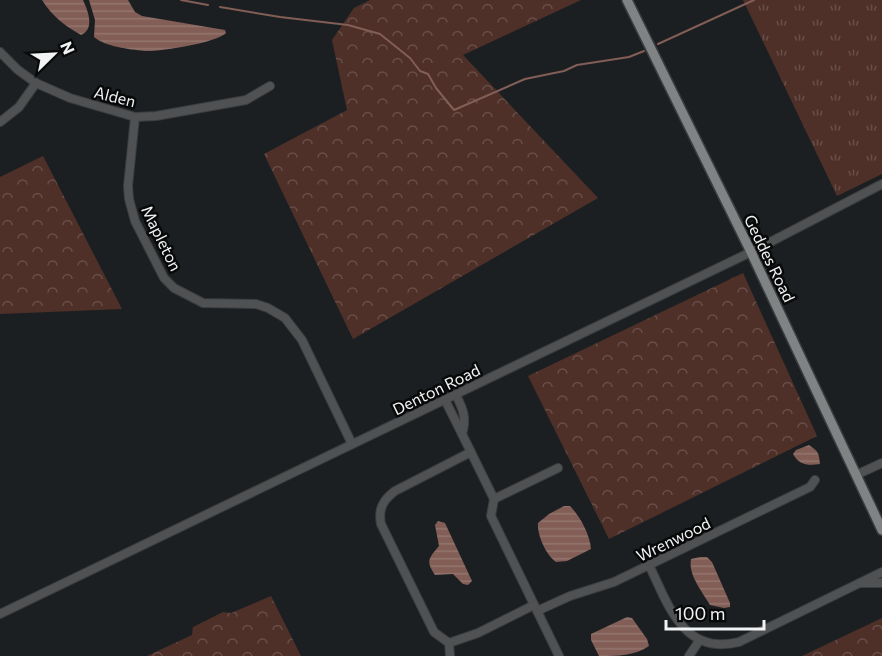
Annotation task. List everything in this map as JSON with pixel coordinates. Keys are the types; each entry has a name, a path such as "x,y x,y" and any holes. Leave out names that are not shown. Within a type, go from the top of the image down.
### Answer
{"main road":[{"name":"Geddes Road","path":"627,0 751,252 882,530"}],"street":[{"name":"Alden","path":"0,52 36,83 70,98 135,117 156,116 246,100 270,86"},
{"path":"0,122 20,107 36,83"},
{"name":"Mapleton","path":"135,117 128,186 131,209 164,278 180,292 203,303 256,304 285,318 302,340 352,444"},
{"name":"Denton Road","path":"0,614 751,252 882,184"},
{"path":"456,395 465,421 462,434"},
{"path":"445,400 494,499 491,516 559,656"},
{"path":"450,656 449,643 434,632 381,524 380,512 386,499 395,491 471,452"},
{"path":"856,475 882,463"},
{"path":"494,499 558,468"},
{"name":"Wrenwood","path":"449,643 464,639 536,608 614,582 810,487 815,480"},
{"path":"650,565 678,622 686,633 699,641 719,645 739,642 882,572"},
{"path":"858,583 882,583"},
{"path":"689,656 699,641"}],"green space":[{"path":"370,0 581,0 463,55 598,198 353,339 264,154 347,110 332,40 354,8"},
{"path":"743,0 882,0 882,174 837,196"},
{"path":"43,156 122,309 0,314 0,177"},
{"path":"743,273 817,436 609,539 528,376"},
{"path":"271,596 301,656 147,656 192,635 193,627 223,612 231,613"},
{"path":"882,618 882,656 802,656"}],"shaded area":[{"path":"42,0 83,0 88,14 88,29 81,35 75,32 55,16"},
{"path":"89,0 128,0 135,12 142,16 225,30 226,33 200,43 162,50 144,51 118,47 94,37 95,20"},
{"path":"809,445 817,452 820,464 804,464 793,454 796,450"},
{"path":"564,506 570,506 581,520 591,549 567,561 556,562 543,544 538,523"},
{"path":"438,521 445,523 472,581 468,585 463,584 453,574 435,575 430,566 431,557 439,546 435,525"},
{"path":"707,557 712,562 730,607 710,605 700,589 692,571 691,559"},
{"path":"627,617 632,618 647,639 649,646 632,654 599,656 591,640 591,634"}],"waterway":[{"path":"181,0 208,5"},
{"path":"658,44 754,0"},
{"path":"220,7 348,25 380,34 410,58 420,71 428,74 454,110 525,79 564,71 577,65 629,57 644,51"}]}
